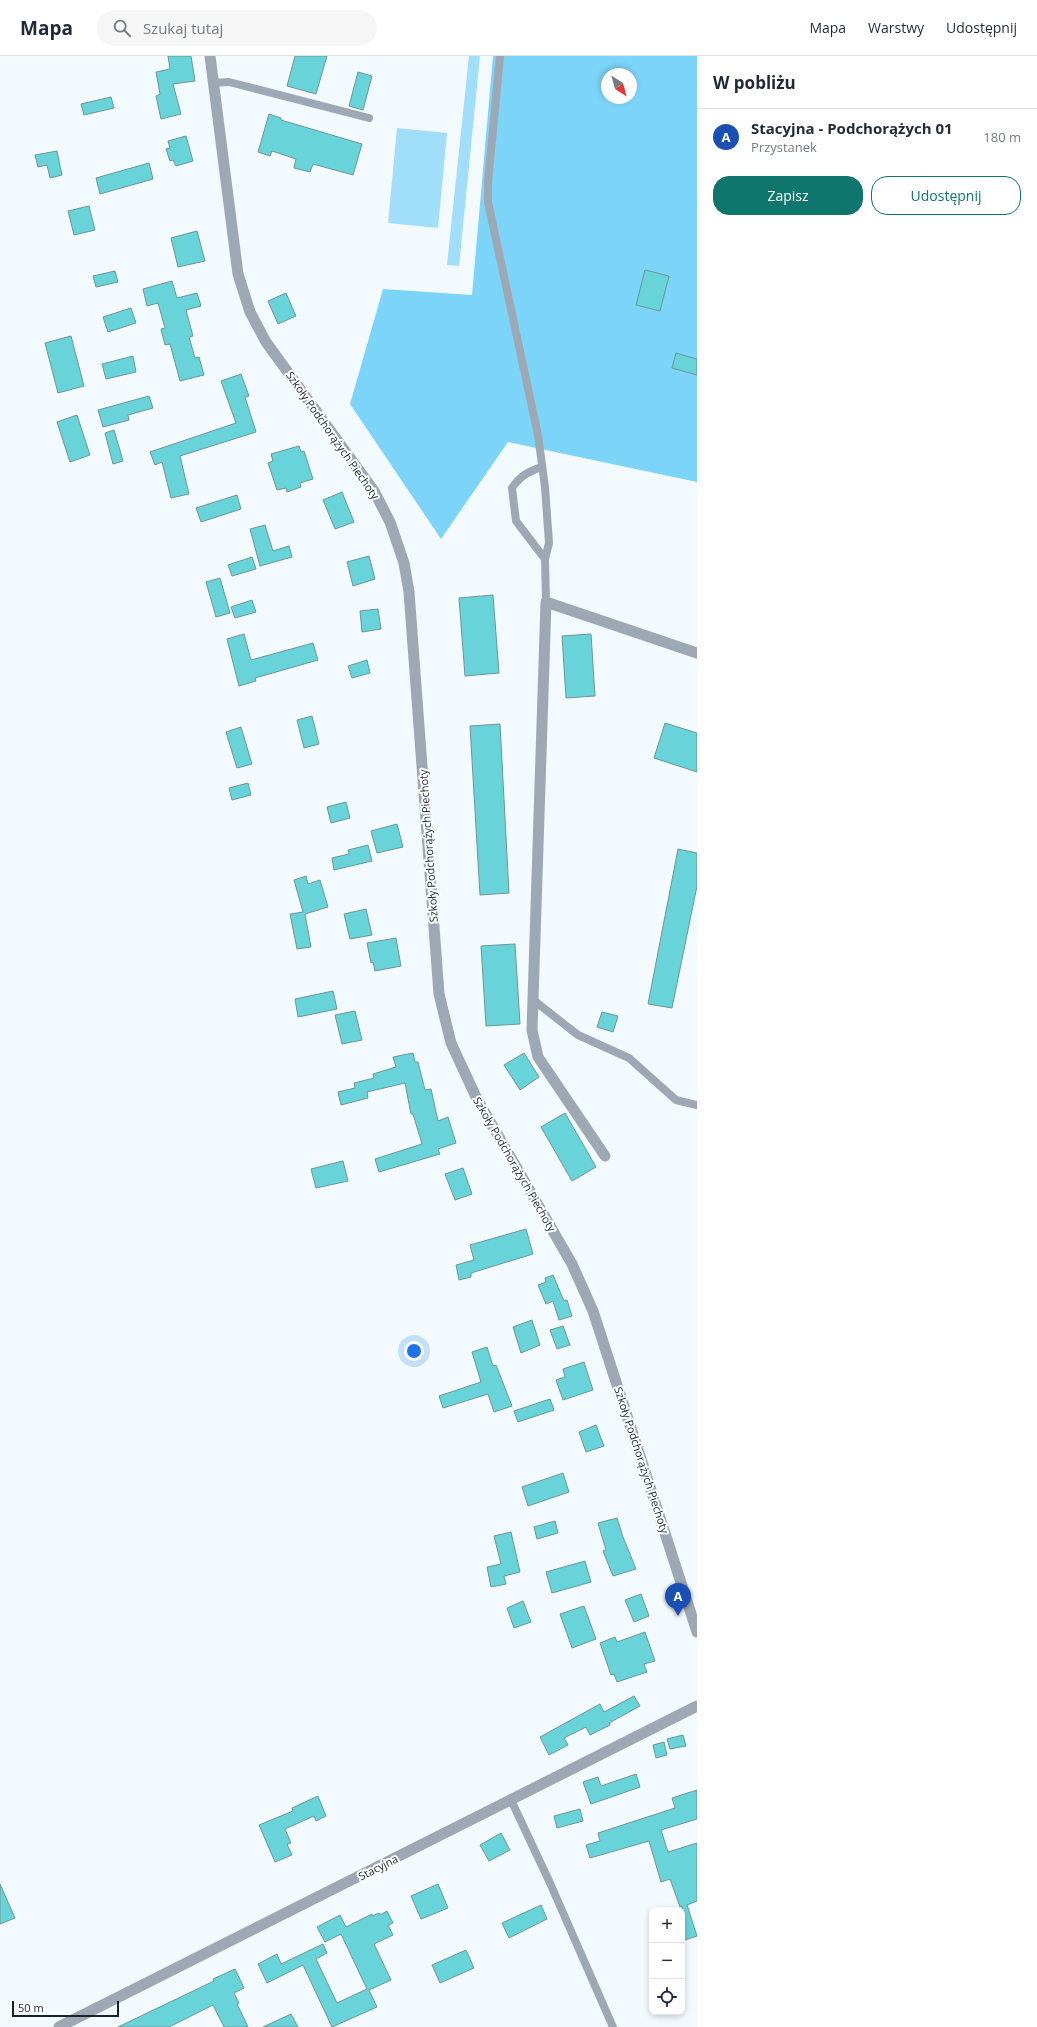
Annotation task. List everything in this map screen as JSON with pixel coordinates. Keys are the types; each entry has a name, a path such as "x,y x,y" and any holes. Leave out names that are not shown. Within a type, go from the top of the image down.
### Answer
{"street":[{"name":"Szkoły Podchorążych Piechoty","path":"210,56 238,274 250,312 266,342 374,491 390,522 404,563 409,592 439,994 450,1044 477,1099 572,1264 593,1311 697,1632"},
{"path":"605,1156 538,1057 532,1030 546,602 697,653"},
{"name":"Stacyjna","path":"59,2027 697,1706"}],"lane":[{"path":"500,56 488,182 488,202 538,435 541,467 545,487 549,543 545,559 546,602"},
{"path":"213,83 229,82 369,118"},
{"path":"541,467 526,472 518,479 512,488 516,521 545,559"},
{"path":"532,999 578,1034 629,1058 676,1100 697,1105"},
{"path":"511,1800 550,1883 613,2027"}],"shaded area":[{"path":"469,56 480,56 459,266 447,265"},
{"path":"493,56 697,56 697,482 508,442 441,539 350,404 383,289 472,295"},
{"path":"397,128 447,133 438,228 388,223"}],"building":[{"path":"168,56 191,56 195,81 173,84 181,114 161,119 156,96 160,94 156,72 170,69"},
{"path":"295,56 327,56 316,94 287,86"},
{"path":"358,72 372,76 363,110 349,106"},
{"path":"111,97 114,108 84,115 81,104"},
{"path":"269,114 281,118 281,120 362,144 353,175 313,164 310,172 294,168 296,159 272,151 270,156 258,152"},
{"path":"186,136 193,161 176,166 173,160 170,161 166,149 170,148 168,141"},
{"path":"57,151 62,175 50,178 47,165 38,167 35,155"},
{"path":"149,163 153,179 100,194 96,178"},
{"path":"89,206 95,230 74,235 68,211"},
{"path":"197,231 205,261 178,267 171,238"},
{"path":"645,270 669,276 660,311 636,305"},
{"path":"115,271 118,282 96,287 93,276"},
{"path":"172,281 177,298 197,293 201,306 186,310 193,336 189,337 195,358 199,357 204,375 180,381 170,344 165,345 161,329 165,328 158,303 147,306 143,289"},
{"path":"286,293 296,316 278,324 268,301"},
{"path":"131,308 136,323 108,332 103,317"},
{"path":"71,336 84,386 58,393 45,343"},
{"path":"676,353 697,359 697,375 672,368"},
{"path":"133,356 136,372 106,379 102,364"},
{"path":"241,374 249,396 245,397 256,432 180,456 189,494 171,498 162,462 155,465 150,452 236,423 221,381"},
{"path":"149,396 153,408 128,415 129,420 103,427 98,410"},
{"path":"77,415 90,455 70,462 57,422"},
{"path":"114,430 123,461 113,464 105,433"},
{"path":"299,446 301,452 304,451 313,479 300,483 301,487 287,492 286,488 277,490 268,463 273,461 271,454"},
{"path":"342,492 354,522 335,529 323,500"},
{"path":"237,495 241,509 201,522 196,508"},
{"path":"265,525 273,551 289,546 292,557 260,566 250,529"},
{"path":"369,556 375,579 353,586 347,562"},
{"path":"252,557 256,569 232,576 228,565"},
{"path":"220,578 230,613 216,617 206,582"},
{"path":"493,595 499,673 465,676 459,598"},
{"path":"252,600 256,612 235,618 231,607"},
{"path":"378,609 381,629 362,632 360,611"},
{"path":"244,634 251,660 313,643 318,660 255,678 256,681 239,686 227,639"},
{"path":"591,634 595,696 566,698 562,636"},
{"path":"367,660 370,673 352,678 348,666"},
{"path":"312,716 319,744 304,748 297,720"},
{"path":"665,723 697,733 697,772 654,758"},
{"path":"500,724 509,893 480,895 470,726"},
{"path":"241,727 252,764 237,768 226,732"},
{"path":"248,783 251,795 232,800 229,788"},
{"path":"346,802 350,818 331,823 327,807"},
{"path":"397,824 403,847 377,853 371,831"},
{"path":"368,845 372,861 334,870 332,858 349,854 348,850"},
{"path":"678,849 697,853 697,886 672,1008 648,1004"},
{"path":"306,876 308,884 320,880 328,907 305,914 311,947 297,949 290,914 303,912 294,880"},
{"path":"366,909 372,935 350,939 344,914"},
{"path":"396,938 401,966 375,971 373,962 371,963 367,943"},
{"path":"515,944 520,1024 486,1026 481,946"},
{"path":"333,991 337,1009 298,1017 295,999"},
{"path":"355,1011 362,1040 342,1044 335,1015"},
{"path":"602,1012 618,1016 613,1032 597,1027"},
{"path":"413,1053 415,1062 418,1062 425,1090 431,1089 438,1121 448,1117 456,1143 438,1149 440,1154 379,1172 375,1159 422,1144 413,1114 411,1114 405,1083 367,1092 368,1098 341,1105 338,1092 355,1088 354,1083 374,1078 373,1074 396,1067 393,1057"},
{"path":"524,1053 539,1077 520,1090 504,1065"},
{"path":"565,1113 596,1167 572,1181 541,1127"},
{"path":"343,1161 348,1181 316,1188 311,1169"},
{"path":"463,1168 472,1194 455,1200 445,1174"},
{"path":"526,1229 533,1254 471,1273 471,1277 459,1280 456,1265 474,1260 470,1245"},
{"path":"553,1275 564,1301 567,1300 572,1316 559,1320 553,1301 546,1304 538,1285 546,1282 545,1278"},
{"path":"532,1320 540,1345 521,1353 513,1327"},
{"path":"563,1326 570,1345 557,1349 550,1330"},
{"path":"487,1347 493,1366 496,1365 512,1406 494,1412 488,1394 443,1408 439,1396 481,1382 472,1352"},
{"path":"584,1362 593,1390 563,1400 556,1380 565,1377 563,1369"},
{"path":"550,1399 554,1410 518,1422 514,1411"},
{"path":"596,1425 604,1446 586,1452 579,1432"},
{"path":"563,1473 569,1492 528,1506 522,1487"},
{"path":"617,1518 636,1569 613,1576 603,1551 606,1550 598,1523"},
{"path":"555,1521 558,1533 537,1539 534,1527"},
{"path":"511,1532 520,1572 504,1576 506,1584 491,1587 487,1567 501,1564 494,1536"},
{"path":"585,1561 591,1582 552,1593 546,1572"},
{"path":"641,1594 649,1616 634,1622 625,1600"},
{"path":"523,1601 531,1622 514,1628 507,1608"},
{"path":"584,1606 596,1639 572,1648 560,1614"},
{"path":"645,1632 655,1661 644,1664 647,1672 617,1682 614,1674 611,1675 600,1643 615,1637 617,1642"},
{"path":"634,1696 640,1706 609,1723 610,1725 590,1735 586,1727 564,1738 568,1745 549,1755 540,1737 600,1704 604,1712"},
{"path":"683,1735 686,1746 670,1749 667,1739"},
{"path":"664,1742 667,1755 656,1758 653,1745"},
{"path":"636,1774 640,1787 591,1804 583,1782 598,1777 601,1786"},
{"path":"697,1790 697,1819 661,1830 668,1852 697,1843 697,1901 687,1905 697,1936 685,1940 685,1907 680,1907 670,1879 661,1882 649,1841 590,1858 586,1845 600,1841 598,1833 675,1808 672,1798"},
{"path":"318,1796 326,1816 316,1821 314,1816 285,1829 291,1843 287,1844 292,1855 275,1862 259,1825 293,1811 292,1808"},
{"path":"580,1809 583,1821 557,1828 554,1816"},
{"path":"501,1833 510,1850 489,1861 480,1845"},
{"path":"0,1884 15,1918 0,1924"},
{"path":"438,1884 448,1908 421,1919 411,1896"},
{"path":"541,1905 547,1919 509,1938 502,1923"},
{"path":"387,1911 393,1923 388,1925 393,1935 374,1944 391,1980 369,1990 377,2007 332,2027 303,1965 267,1983 258,1964 277,1954 281,1964 323,1944 327,1953 316,1959 337,2003 367,1989 341,1934 325,1942 317,1927 340,1915 346,1927 372,1914 372,1916 379,1913 380,1915"},
{"path":"466,1950 474,1968 440,1983 432,1965"},
{"path":"235,1969 244,1988 234,1993 239,2003 237,2004 248,2027 224,2027 213,2005 169,2027 118,2027 214,1981 213,1979"},
{"path":"291,2014 298,2027 263,2027"}],"place":[{"name":"Stacyjna - Podchorążych 01","path":"678,1616"}]}
